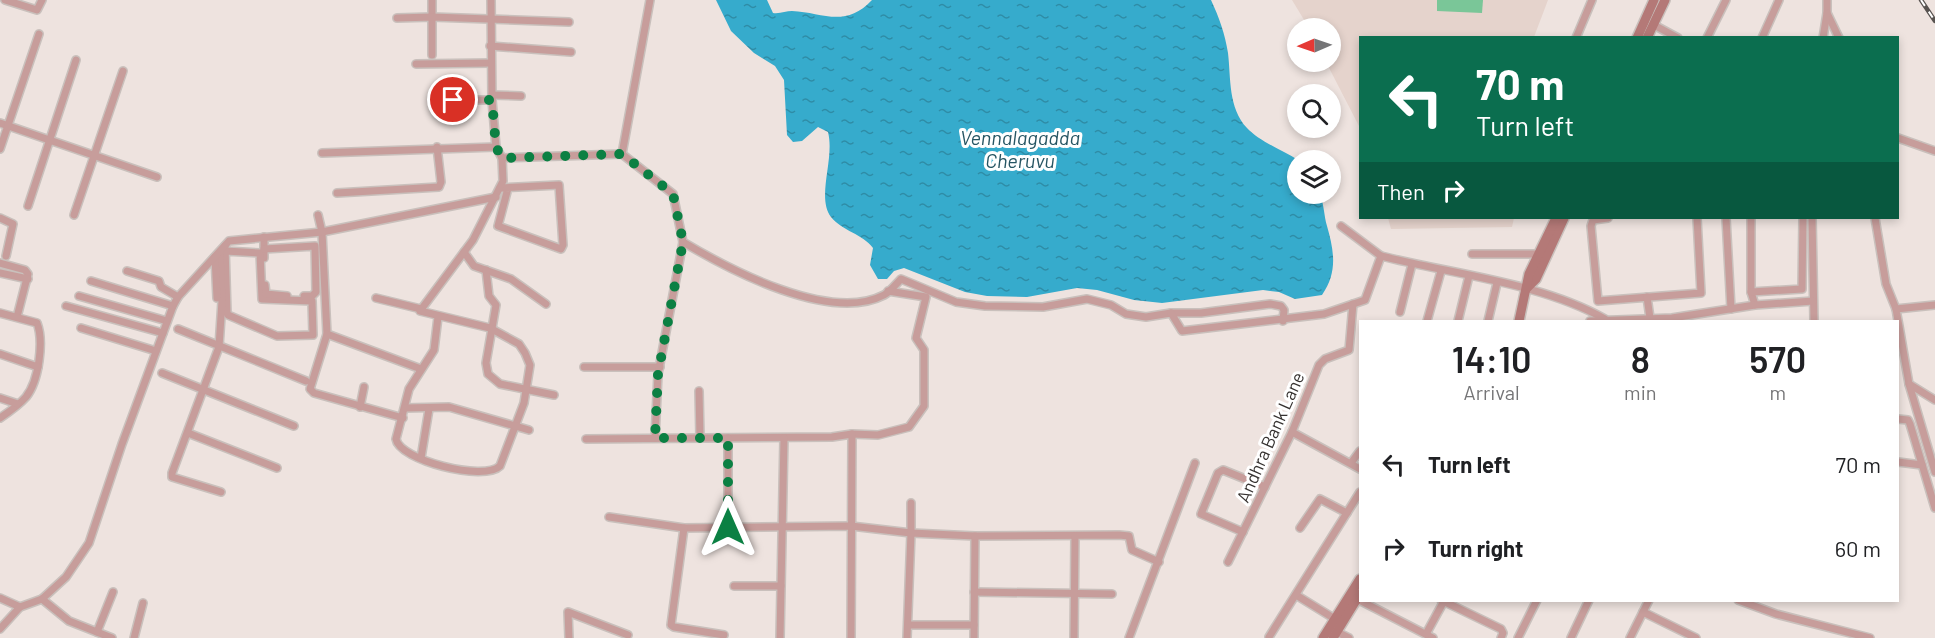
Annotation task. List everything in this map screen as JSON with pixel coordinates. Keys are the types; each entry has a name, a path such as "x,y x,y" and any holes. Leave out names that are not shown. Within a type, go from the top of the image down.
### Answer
{"main road":[{"path":"1638,36 1654,0"},
{"path":"1648,36 1665,0"},
{"path":"1519,320 1529,274 1556,219"},
{"path":"1527,288 1536,279 1564,219"},
{"path":"1323,638 1359,581"},
{"path":"1335,635 1359,596"}],"street":[{"path":"5,0 37,10 42,0"},
{"path":"432,0 432,55"},
{"path":"422,309 473,240 503,181 502,158 496,147 492,98 491,0"},
{"path":"622,154 650,0"},
{"path":"1577,36 1592,0"},
{"path":"1708,36 1726,0"},
{"path":"1763,36 1779,0"},
{"path":"1823,36 1827,0"},
{"path":"1827,13 1838,36"},
{"path":"397,18 432,17 569,22"},
{"path":"1653,25 1674,36"},
{"path":"0,149 4,124 39,34"},
{"path":"490,46 571,52"},
{"path":"28,206 76,60"},
{"path":"416,64 491,63"},
{"path":"74,215 123,71"},
{"path":"435,100 520,96"},
{"path":"4,124 157,177"},
{"path":"1899,138 1935,151"},
{"path":"322,153 437,147 496,147"},
{"path":"337,192 438,187 441,182 437,147"},
{"path":"502,158 622,154 673,194 683,242 660,367 655,438"},
{"path":"500,188 559,185 564,244 561,249 498,226 508,188"},
{"path":"0,629 20,607 42,599 66,577 89,543 156,351 178,297 224,250 264,237 322,232 496,197"},
{"path":"264,237 266,294 312,296 316,292 322,232 318,216"},
{"path":"0,218 13,224 6,256"},
{"path":"1600,219 1593,220 1591,226 1598,301 1701,293 1697,219"},
{"path":"1726,219 1731,309"},
{"path":"1751,219 1751,292 1755,305"},
{"path":"1751,292 1802,289 1803,219"},
{"path":"1812,219 1814,320"},
{"path":"1875,219 1886,284 1898,320"},
{"path":"1341,226 1381,256 1440,271 1527,288 1587,309 1605,319"},
{"path":"683,242 722,266 807,298 858,303 888,291 901,279 956,302 985,306 1043,307 1087,299 1111,305 1126,314 1146,317 1171,313 1201,313 1269,304 1281,306 1284,310 1283,321"},
{"path":"264,249 313,246 319,248"},
{"path":"319,248 327,334 310,389 314,393 403,418"},
{"path":"224,250 260,252 262,300 312,300 313,335 277,336 228,315 224,250"},
{"path":"221,492 172,477 219,346 224,250"},
{"path":"464,252 474,266 511,279 546,304"},
{"path":"1472,254 1539,254"},
{"path":"1171,313 1182,331 1283,321 1324,314 1365,300 1381,256"},
{"path":"0,263 25,270 28,279 17,317"},
{"path":"1400,312 1412,264"},
{"path":"127,270 159,281 161,287 178,297"},
{"path":"486,270 489,296 496,305 490,328 486,363 488,374 500,384 554,395"},
{"path":"1427,320 1440,271"},
{"path":"0,273 28,279"},
{"path":"1458,320 1469,276"},
{"path":"91,281 174,306"},
{"path":"1488,320 1497,283"},
{"path":"586,439 878,435 909,427 924,406 924,350 916,338 926,297 888,291"},
{"path":"79,296 167,321"},
{"path":"1647,297 1650,318"},
{"path":"376,298 422,309"},
{"path":"1598,320 1706,318 1731,309 1755,305 1813,301"},
{"name":"Andhra Bank Lane","path":"1228,562 1292,432 1319,365 1325,358 1349,350 1353,304"},
{"path":"1896,309 1935,305"},
{"path":"66,306 163,333"},
{"path":"422,309 420,311 438,317 490,328 519,344 525,353 530,365 526,389 515,425 496,471 470,473 421,458 401,450 397,445 396,439 409,389 434,350 438,317"},
{"path":"0,313 38,323 41,333 38,367 27,396 0,418"},
{"path":"1899,326 1909,384 1935,472"},
{"path":"81,328 156,351"},
{"path":"178,329 306,381"},
{"path":"327,334 421,369"},
{"path":"0,354 38,367"},
{"path":"584,367 660,367"},
{"path":"162,373 294,426"},
{"path":"1909,384 1935,400"},
{"path":"360,407 364,387"},
{"path":"699,392 700,438"},
{"path":"0,398 18,404"},
{"path":"405,408 449,407 529,430"},
{"path":"421,458 429,409"},
{"path":"1899,419 1908,420 1910,424 1935,508"},
{"path":"1292,432 1359,469"},
{"path":"188,433 277,468"},
{"path":"851,638 852,434"},
{"path":"728,438 728,527"},
{"path":"780,638 784,438"},
{"path":"1352,464 1359,454"},
{"path":"1899,462 1922,465"},
{"path":"1129,638 1195,463"},
{"path":"1243,532 1201,514 1218,473 1223,470 1265,487"},
{"path":"1269,637 1359,494"},
{"path":"1300,528 1320,499 1347,513"},
{"path":"907,638 911,503"},
{"path":"609,517 684,528 851,526 911,533 975,536 1129,536 1132,550 1159,562"},
{"path":"684,528 671,625 724,635"},
{"path":"974,638 975,536"},
{"path":"1074,638 1075,536"},
{"path":"734,586 781,586"},
{"path":"97,632 113,592"},
{"path":"974,592 1112,594"},
{"path":"1296,595 1335,618"},
{"path":"0,598 20,607"},
{"path":"42,599 62,616 112,638"},
{"path":"1370,602 1430,636 1442,602"},
{"path":"1444,602 1501,629 1503,633 1501,638"},
{"path":"1521,637 1536,602"},
{"path":"1571,638 1588,602"},
{"path":"1630,638 1648,602"},
{"path":"1743,602 1776,614 1870,638"},
{"path":"134,638 143,603"},
{"path":"569,638 568,612 628,635"},
{"path":"1643,612 1695,638"},
{"path":"908,625 974,625"},
{"path":"1836,638 1839,630"},
{"path":"1335,635 1349,638"}],"shaded area":[{"path":"1292,0 1548,0 1534,36 1359,36 1359,126 1341,91 1341,84 1337,84 1331,72 1341,72 1341,18 1303,18"},
{"path":"1388,219 1514,219 1512,227 1391,229"}],"green space":[{"path":"1437,0 1483,0 1482,13 1437,11"}],"water":[{"name":"Vennalagadda Cheruvu","path":"716,0 767,0 773,13 792,11 833,17 852,14 872,0 1211,0 1225,39 1231,92 1236,111 1247,128 1287,154 1287,204 1322,204 1333,253 1331,278 1322,295 1295,299 1279,292 1263,290 1162,303 1134,300 1097,290 1077,288 1027,297 987,296 965,292 904,268 894,271 887,279 878,279 870,265 873,248 864,239 836,222 827,209 825,188 830,143 828,132 818,127 802,141 793,142 787,135 784,80 775,66 754,53 731,31"}],"railway":[{"path":"1921,0 1935,21"}],"route":[{"path":"453,100 492,100 496,147 502,158 622,154 673,194 683,242 658,374 655,438 728,438 728,527"}]}
